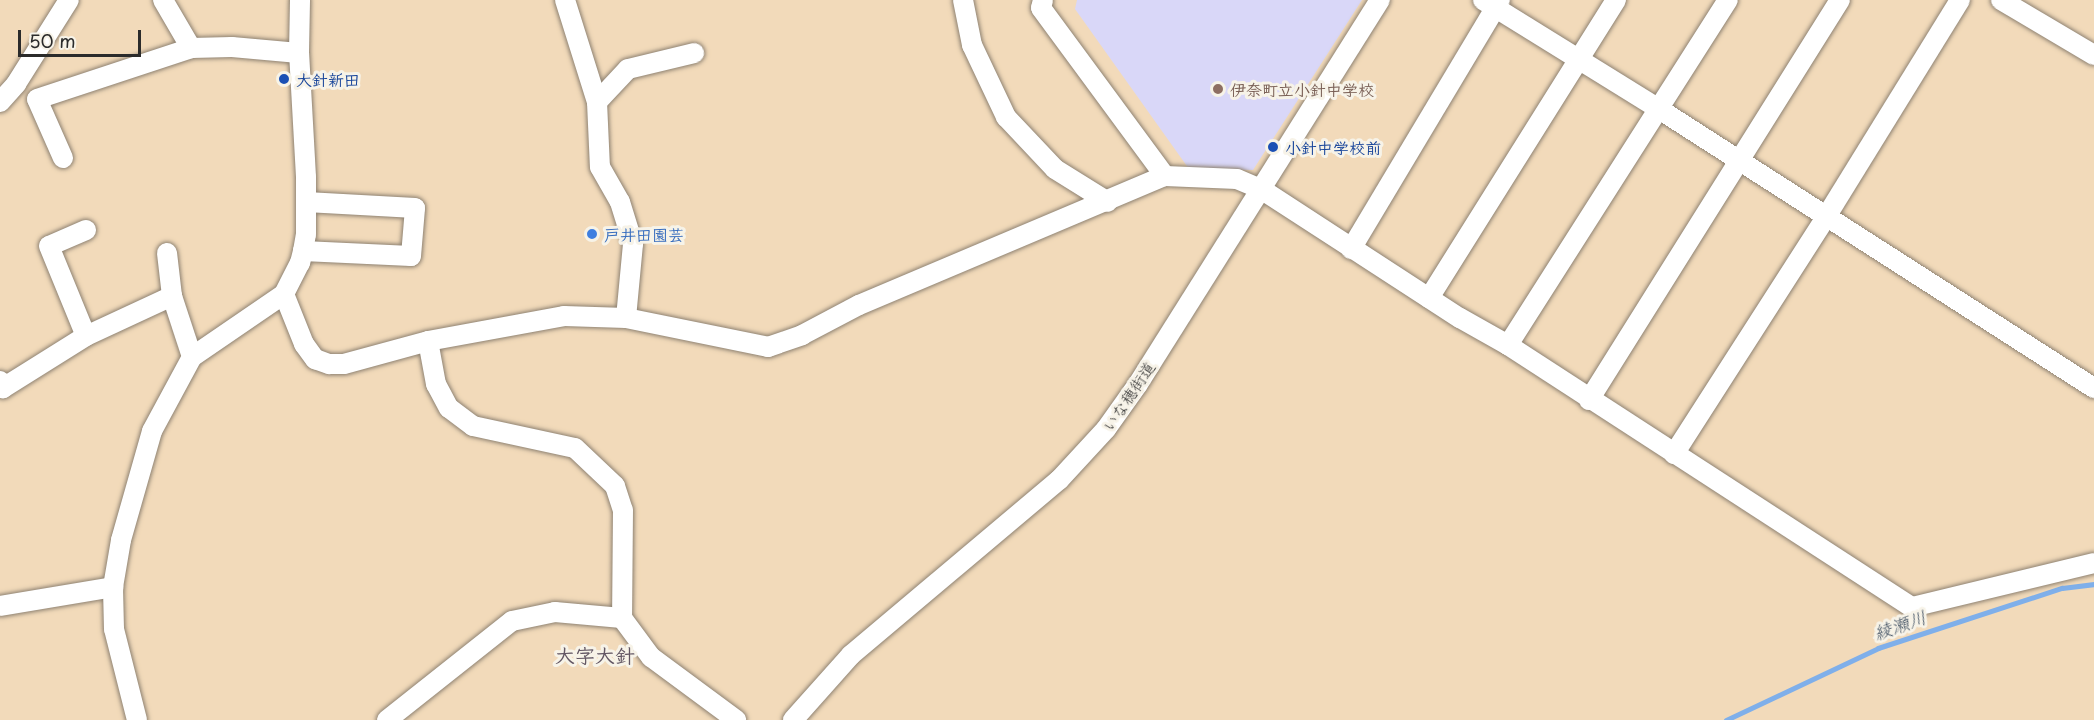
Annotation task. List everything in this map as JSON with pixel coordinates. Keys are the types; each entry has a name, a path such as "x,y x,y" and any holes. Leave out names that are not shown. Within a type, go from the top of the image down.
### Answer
{"street":[{"path":"0,102 16,84 69,0"},
{"path":"163,0 191,48"},
{"path":"137,720 114,629 113,587 121,540 152,431 192,357 284,294 300,263 303,251 306,234 306,202 299,53 300,0"},
{"path":"565,0 597,102 600,167 620,202 633,244 626,318"},
{"path":"963,0 972,45 1006,117 1055,169 1107,202"},
{"path":"1043,0 1041,8 1165,176"},
{"name":"いな穂街道","path":"793,720 851,655 1027,507 1081,459 1106,429 1138,384 1380,0"},
{"path":"1429,298 1616,0"},
{"path":"1508,345 1728,0"},
{"path":"1589,400 1840,0"},
{"path":"1674,454 1826,217 1960,0"},
{"path":"2001,0 2094,56"},
{"path":"1351,249 1493,3 2094,388"},
{"path":"63,158 37,99 191,48 232,48 299,53"},
{"path":"597,102 628,69 694,53"},
{"path":"284,294 304,344 315,359 329,364 344,364 428,341 564,316 626,318 768,347 802,335 859,305 1165,176 1237,179 1261,189 1351,249 1508,345 1589,400 1912,607 2094,563"},
{"path":"303,251 411,256 415,207 306,202"},
{"path":"86,230 49,246 86,336"},
{"path":"167,253 172,296 192,357"},
{"path":"0,381 3,388 86,336 172,296"},
{"path":"428,341 436,384 449,408 473,426 575,448 615,486 623,510 622,618 651,657 736,720"},
{"path":"0,606 113,587"},
{"path":"387,720 512,621 555,612 622,618"}],"shaded area":[{"name":"伊奈町立小針中学校","path":"1077,0 1362,0 1253,170 1189,169 1075,9"}],"waterway":[{"name":"綾瀬川","path":"1726,720 1878,648 2062,588 2094,584"}],"place":[{"name":"大針新田","path":"284,79"},
{"name":"伊奈町立小針中学校","path":"1218,89"},
{"name":"小針中学校前","path":"1273,147"},
{"name":"戸井田園芸","path":"592,234"}],"district":[{"name":"大字大針","path":"595,655"}]}
